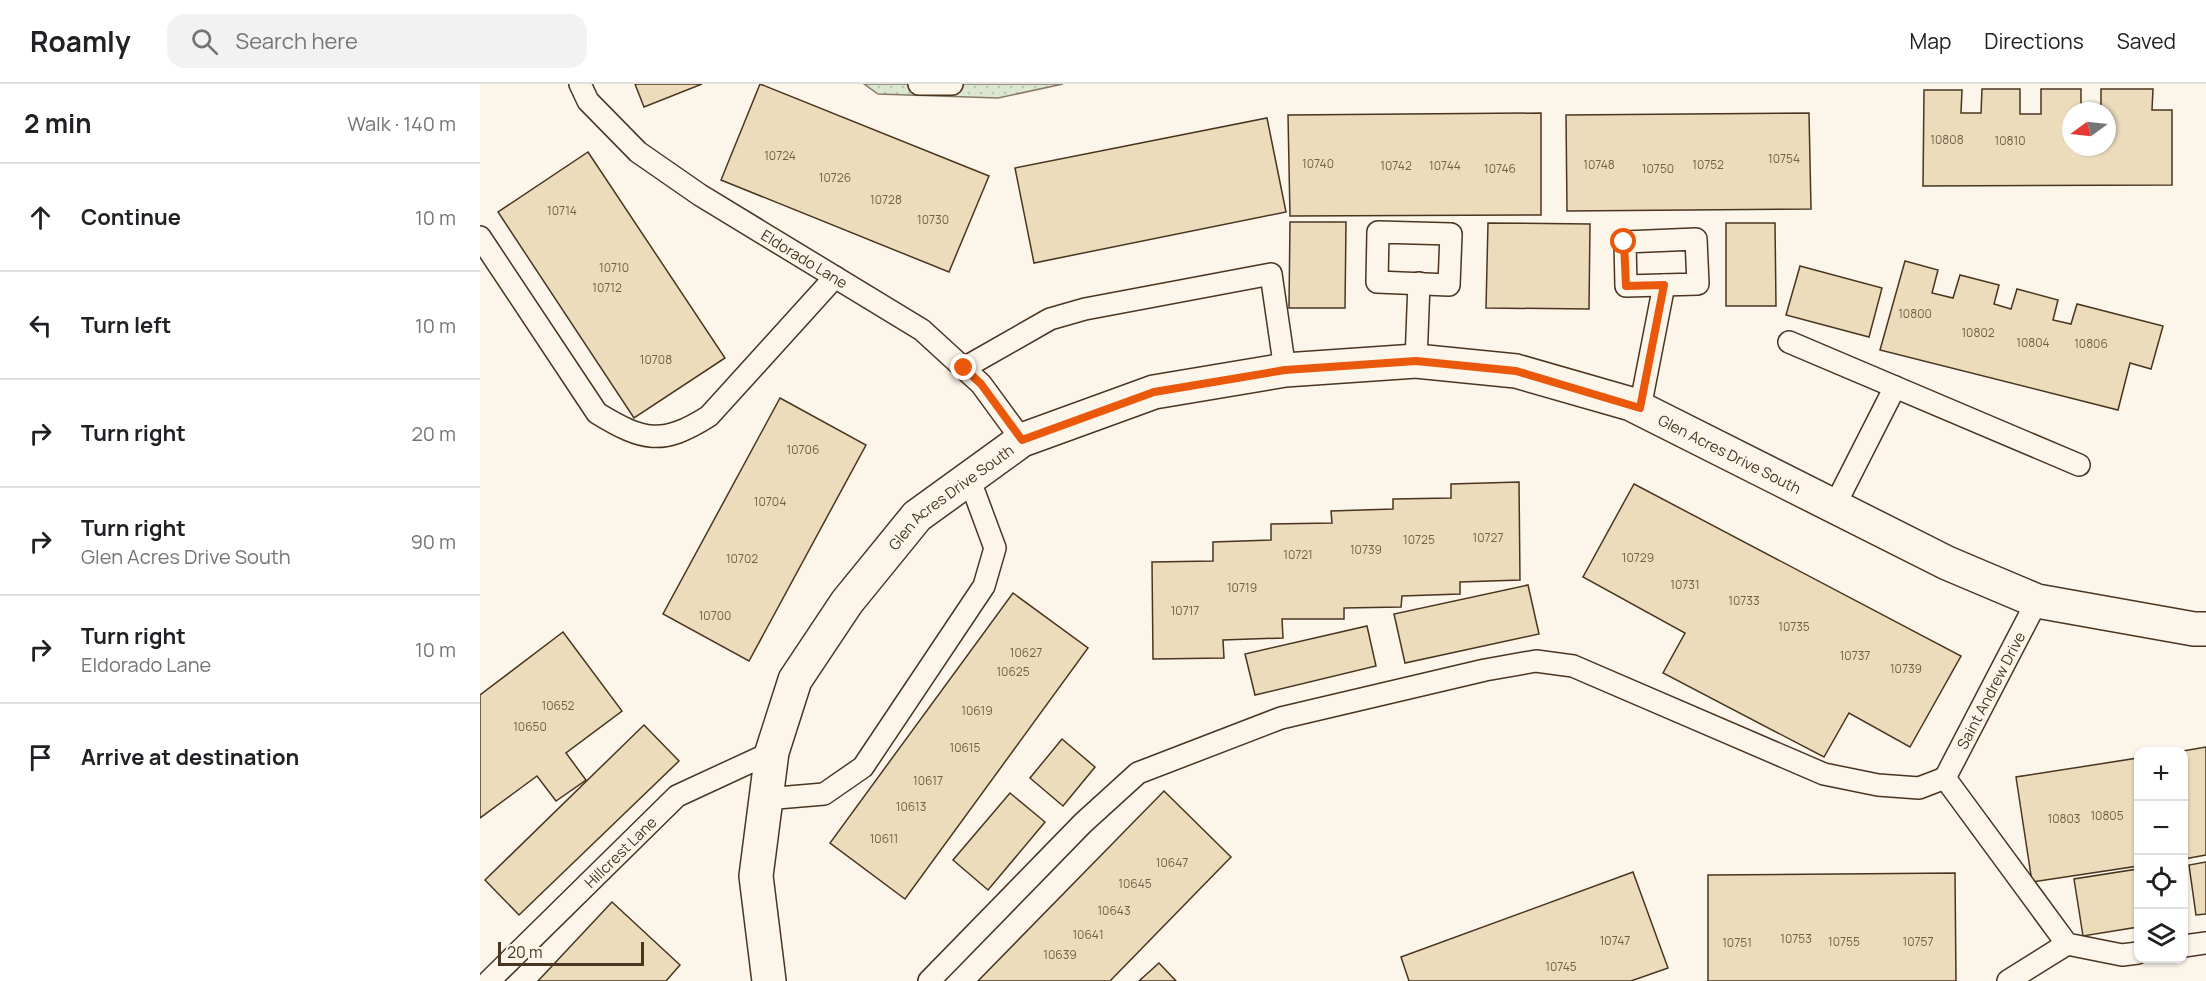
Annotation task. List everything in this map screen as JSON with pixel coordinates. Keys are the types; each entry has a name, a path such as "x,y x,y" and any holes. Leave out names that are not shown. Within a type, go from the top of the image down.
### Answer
{"street":[{"name":"Glen Acres Drive South","path":"769,981 756,876 772,752 795,680 847,602 917,516 1022,440 1154,392 1285,370 1416,361 1516,371 1640,408 1947,563 2037,601 2194,629 2206,629"}],"lane":[{"name":"Eldorado Lane","path":"580,84 588,102 638,152 700,195 922,330 981,384 1022,440"},
{"path":"919,84 952,84"},
{"path":"480,237 597,413 626,430 655,438 684,432 709,416 835,277"},
{"path":"964,368 1050,319 1084,309 1271,274 1285,370"},
{"path":"1416,361 1419,283"},
{"path":"1640,408 1664,285"},
{"path":"1789,342 2079,465"},
{"path":"1834,507 1896,387"},
{"path":"765,799 824,794 863,767 984,586 995,548 969,478"},
{"name":"Saint Andrew Drive","path":"1945,778 2037,601"},
{"path":"929,981 1083,823 1138,773 1281,718 1485,670 1536,661 1573,666 1824,774 1878,785 1919,788 1945,778 2067,944 2122,955 2134,954"},
{"name":"Hillcrest Lane","path":"489,981 677,796 772,752"},
{"path":"2188,945 2206,943"},
{"path":"2007,981 2067,944"}],"green space":[{"path":"864,84 1063,84 998,98 878,94"}],"building":[{"path":"635,84 702,84 644,107"},
{"path":"760,84 989,176 949,272 721,180"},
{"path":"1982,89 2020,89 2020,114 2041,114 2041,89 2081,89 2081,102 2062,102 2062,156 2116,156 2116,102 2101,102 2101,89 2153,89 2152,110 2172,110 2172,185 1923,186 1924,90 1962,90 1961,113 1981,113"},
{"path":"1541,113 1541,215 1290,216 1288,115"},
{"path":"1809,113 1811,209 1567,211 1566,115"},
{"path":"1267,118 1286,212 1034,263 1015,168"},
{"path":"588,152 725,358 634,418 498,212"},
{"path":"1290,222 1346,222 1345,308 1289,308"},
{"path":"1488,223 1590,224 1589,309 1486,308"},
{"path":"1726,223 1775,223 1776,306 1726,306"},
{"path":"1905,261 1938,270 1932,293 1953,298 1960,275 1999,285 1994,304 2011,309 2017,289 2058,300 2053,320 2071,324 2077,304 2163,326 2151,369 2130,363 2118,410 1880,350"},
{"path":"1800,266 1882,288 1869,337 1786,315"},
{"path":"780,398 866,445 749,661 663,614"},
{"path":"1519,482 1520,580 1460,582 1460,594 1402,596 1401,607 1344,608 1344,619 1282,619 1283,638 1223,640 1224,658 1153,659 1152,562 1213,561 1213,542 1271,540 1271,524 1332,523 1331,511 1393,509 1393,499 1451,498 1451,484"},
{"path":"1634,484 1961,656 1910,747 1849,713 1824,757 1663,673 1685,633 1583,577"},
{"path":"1528,585 1539,634 1405,663 1394,614"},
{"path":"1013,593 1088,648 905,899 830,843"},
{"path":"1367,626 1376,666 1255,695 1245,654"},
{"path":"563,632 622,711 566,753 586,780 556,801 537,776 480,818 480,695"},
{"path":"644,725 679,761 519,915 485,880"},
{"path":"1062,739 1095,767 1063,806 1030,778"},
{"path":"2206,747 2206,855 2188,858 2188,801 2188,750"},
{"path":"2134,759 2134,867 2032,882 2016,777"},
{"path":"1164,791 1231,857 1110,981 978,981"},
{"path":"1010,793 1045,822 988,890 953,860"},
{"path":"2206,862 2206,914 2196,915 2189,865"},
{"path":"2134,870 2134,928 2083,936 2074,879"},
{"path":"1633,872 1668,968 1631,981 1409,981 1401,957"},
{"path":"1955,873 1956,981 1708,981 1708,875"},
{"path":"612,902 680,965 666,981 538,981"},
{"path":"1159,963 1176,981 1139,981"}],"route":[{"path":"964,368 981,384 1022,440 1154,392 1285,370 1416,361 1516,371 1640,408 1664,285 1626,286 1624,242"}]}
